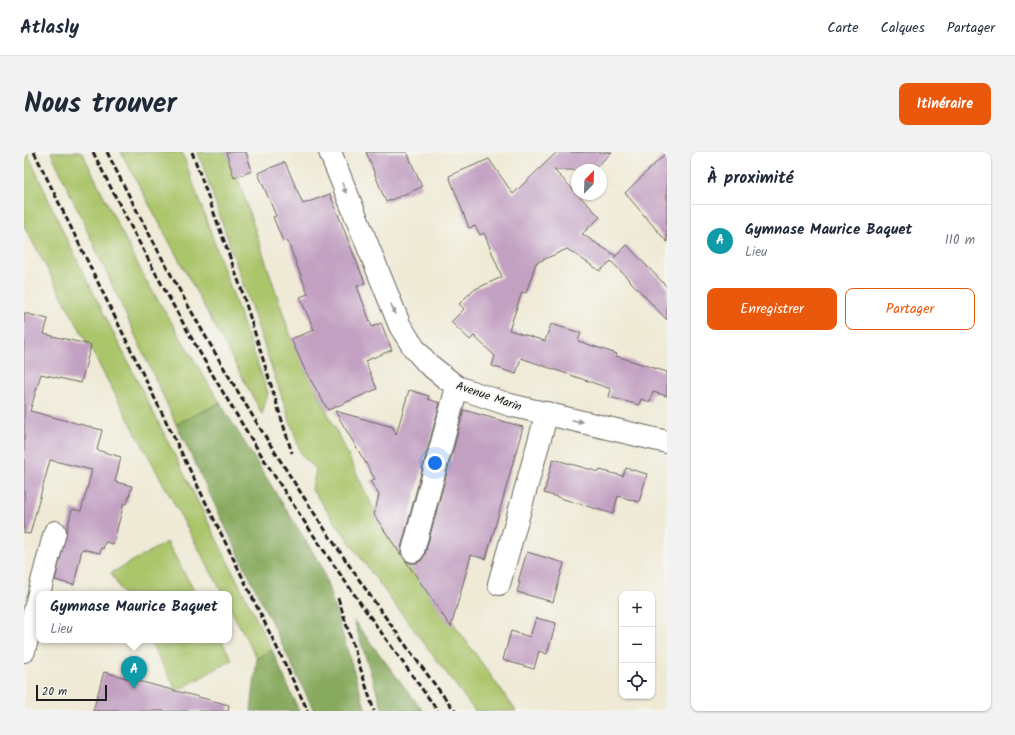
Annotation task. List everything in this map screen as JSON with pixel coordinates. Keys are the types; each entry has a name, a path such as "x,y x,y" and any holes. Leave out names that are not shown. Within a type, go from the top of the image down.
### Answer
{"street":[{"name":"Avenue Marin","path":"330,152 400,326 414,348 428,364 457,387 510,405 667,442"},
{"path":"413,551 457,387"},
{"path":"499,584 546,414"},
{"path":"40,591 55,532"},
{"path":"24,650 36,604"}],"green space":[{"path":"24,152 27,152 66,238 272,650 257,659 232,612 232,591 221,591 24,226"},
{"path":"51,152 82,152 144,277 220,403 176,424"},
{"path":"121,152 182,152 268,393 262,414"},
{"path":"198,152 229,152 290,334 377,516 516,711 475,711 392,601 312,490 316,469 302,456"},
{"path":"220,403 322,567 366,711 314,711 176,424"},
{"path":"167,542 194,591 121,591 111,573"},
{"path":"354,621 423,711 383,711"},
{"path":"151,643 223,643 232,660 177,691"},
{"path":"272,650 299,711 251,711 257,659"}],"building":[{"path":"226,152 246,152 252,171 234,178"},
{"path":"366,152 407,152 422,187 386,202"},
{"path":"557,152 612,152 599,164 571,164 571,170 554,170 571,187 571,200 583,200 600,217 582,234 616,256 627,245 667,287 667,320 611,261 600,271 567,249 536,263 526,293 522,292 509,330 545,341 551,324 581,333 578,341 617,354 616,356 667,372 667,396 653,392 650,402 641,399 639,405 609,397 611,389 521,358 516,374 492,366 495,356 474,336 470,340 451,322 464,309 459,304 473,290 502,277 484,233 480,235 475,226 469,228 449,176 489,159 513,194"},
{"path":"667,152 667,242 625,193"},
{"path":"285,162 303,204 330,194 365,283 357,286 372,327 381,323 392,350 365,361 377,389 328,410 305,370 291,339 314,330 300,297 308,294 287,240 283,241 273,217 276,216 258,173"},
{"path":"24,313 48,319 44,334 91,345 81,383 41,374 30,411 102,430 97,450 121,457 115,482 132,486 127,504 124,503 113,544 105,542 100,553 82,549 74,585 55,580 72,509 81,511 92,470 50,460 30,534 24,533"},
{"path":"409,390 429,396 428,399 440,403 401,548 401,555 374,515 379,495 370,481 375,479 335,411 393,427 396,435"},
{"path":"464,410 523,427 486,559 471,555 451,627 405,560 410,563 417,563 422,560 425,554"},
{"path":"553,459 599,472 600,470 623,476 626,468 647,474 639,502 618,496 613,514 544,493"},
{"path":"527,552 564,563 553,602 517,592 520,582 518,582"},
{"path":"536,618 556,623 547,654 539,651 534,669 503,660 511,631 530,637"},
{"path":"104,672 229,705 228,711 93,711"}],"railway":[{"path":"34,152 308,711"},
{"path":"93,152 183,323 257,448 340,573 438,711"},
{"path":"107,152 184,298 225,370 268,440 312,510 358,578 455,711"},
{"path":"192,152 241,288 292,453"},
{"path":"338,598 374,711"}],"place":[{"name":"Gymnase Maurice Baquet","path":"134,689"}]}
